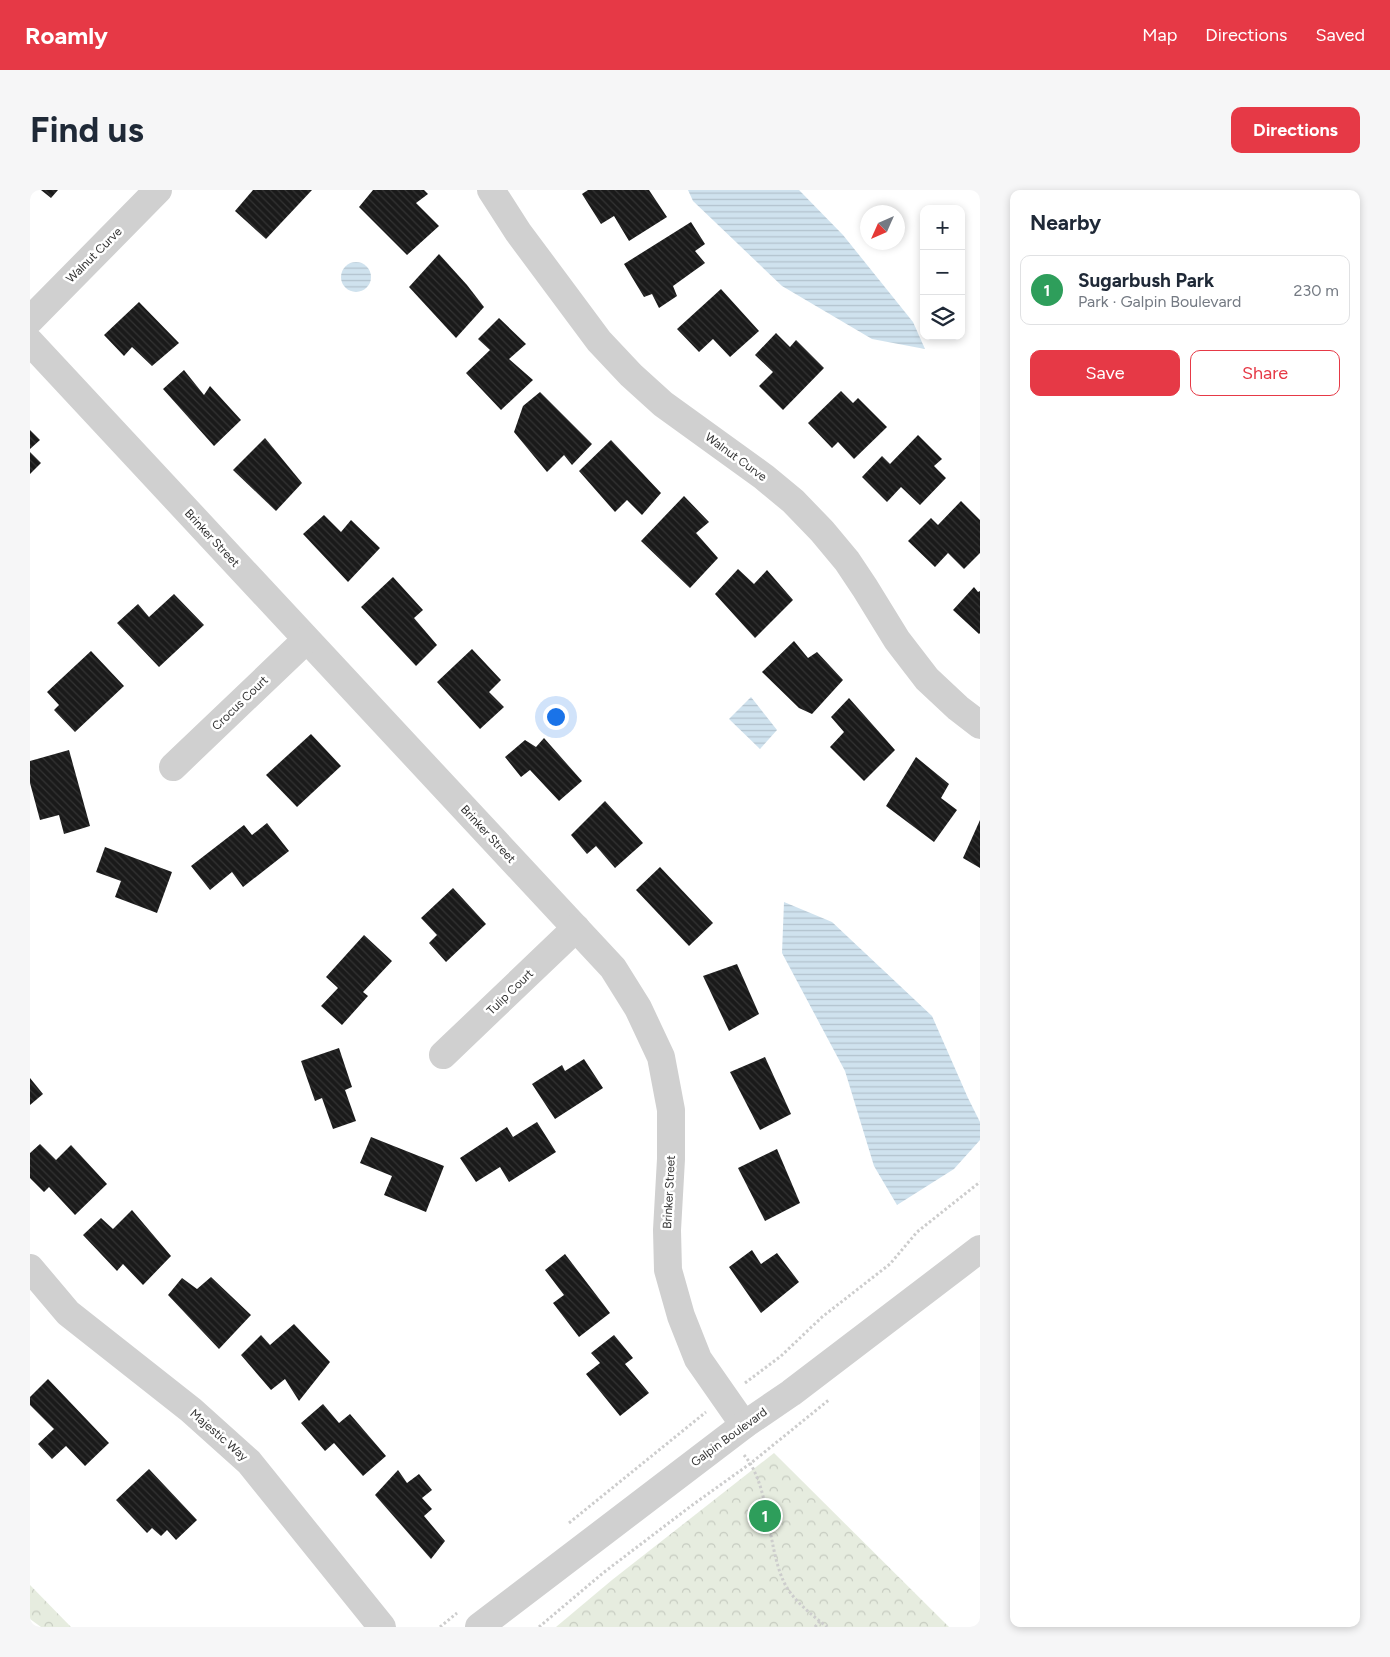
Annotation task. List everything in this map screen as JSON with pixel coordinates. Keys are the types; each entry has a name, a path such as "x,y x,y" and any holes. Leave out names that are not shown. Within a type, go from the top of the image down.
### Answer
{"street":[{"name":"Walnut Curve","path":"30,320 158,190"},
{"name":"Walnut Curve","path":"491,190 518,232 599,341 631,375 663,404 764,477 793,501 847,561 896,640 927,678 980,726"},
{"name":"Brinker Street","path":"30,342 576,928 612,968 638,1008 661,1057 671,1110 672,1159 667,1230 668,1270 681,1316 698,1359 725,1398 736,1431"},
{"name":"Crocus Court","path":"173,767 306,640"},
{"name":"Tulip Court","path":"443,1055 576,928"},
{"name":"Galpin Boulevard","path":"470,1618 791,1393 980,1249"},
{"name":"Majestic Way","path":"30,1268 68,1313 191,1410 250,1462 382,1627"}],"path":[{"path":"566,1526 725,1398 781,1356 822,1318 890,1264 918,1232 980,1182"},
{"path":"539,1627 618,1562 751,1463 832,1397"},
{"path":"736,1431 751,1463 762,1494 783,1580 796,1600 827,1627"},
{"path":"440,1627 470,1618"},
{"path":"815,1627 820,1621"}],"green space":[{"path":"774,1453 949,1627 556,1627 612,1580"},
{"path":"30,1585 71,1627 41,1627 30,1619"}],"water":[{"path":"688,190 799,190 843,235 913,322 925,349 872,339 782,286 693,201"},
{"path":"356,262 367,266 371,277 367,288 356,292 345,288 341,277 345,266"},
{"path":"751,697 777,730 760,749 729,719"},
{"path":"784,902 832,922 932,1016 980,1122 980,1140 954,1169 897,1205 874,1166 845,1071 782,953"}],"building":[{"path":"41,190 58,190 51,198"},
{"path":"253,190 312,190 266,239 235,211"},
{"path":"373,190 424,190 428,194 416,203 439,226 407,255 359,207"},
{"path":"588,190 649,190 667,217 629,241 614,216 601,224 582,194"},
{"path":"691,222 705,244 695,251 705,263 673,286 677,296 659,308 652,294 644,297 624,264"},
{"path":"439,254 484,307 456,338 409,287"},
{"path":"721,289 759,331 730,357 713,339 699,352 677,329"},
{"path":"139,302 179,343 152,366 132,347 124,356 104,335"},
{"path":"499,318 526,344 509,359 533,380 501,410 466,373 490,350 478,339"},
{"path":"776,333 790,347 796,340 824,368 783,410 759,386 773,372 755,355"},
{"path":"184,370 204,395 210,386 241,420 214,446 163,389"},
{"path":"841,391 853,403 858,398 887,427 854,459 838,442 832,448 808,423"},
{"path":"540,392 592,444 572,465 564,455 547,472 514,432 523,406"},
{"path":"30,430 40,440 30,449"},
{"path":"918,435 942,459 934,466 946,478 920,505 901,487 887,502 862,477 882,456 890,464"},
{"path":"265,438 302,483 276,511 233,470"},
{"path":"611,440 661,493 642,515 627,500 615,512 579,471"},
{"path":"30,452 41,463 30,474"},
{"path":"684,496 709,522 696,533 718,558 690,588 641,541"},
{"path":"961,501 980,520 980,553 964,569 948,553 935,567 908,541 931,518 938,525"},
{"path":"324,515 341,532 351,520 380,548 348,582 303,534"},
{"path":"738,569 754,584 767,570 793,600 755,638 715,594"},
{"path":"393,577 423,610 414,618 437,645 416,666 361,607"},
{"path":"974,587 978,592 980,591 979,634 953,610"},
{"path":"174,594 204,625 159,667 117,623 138,604 149,617"},
{"path":"794,641 808,658 817,652 843,680 812,714 799,708 762,672"},
{"path":"472,649 501,680 489,692 504,707 480,729 437,682"},
{"path":"91,651 124,686 75,732 54,710 59,705 47,692"},
{"path":"849,698 895,750 864,781 830,747 844,732 831,717"},
{"path":"311,734 341,766 297,807 266,775"},
{"path":"544,738 582,781 559,801 530,770 521,777 505,757 525,740 536,747"},
{"path":"69,750 90,826 64,834 59,815 40,820 30,783 30,761"},
{"path":"916,757 949,784 941,798 957,810 934,842 886,806"},
{"path":"605,801 643,843 615,868 596,846 587,854 571,835"},
{"path":"980,820 980,868 963,858"},
{"path":"267,823 289,851 243,887 232,872 210,890 191,866 244,825 252,835"},
{"path":"105,847 172,872 157,913 115,897 121,881 96,872"},
{"path":"660,867 713,923 689,946 636,890"},
{"path":"453,888 486,924 446,962 429,943 437,935 421,918"},
{"path":"364,935 392,961 363,992 368,996 342,1025 321,1006 338,988 326,977"},
{"path":"737,964 759,1014 729,1031 703,976"},
{"path":"339,1048 352,1087 345,1090 356,1121 333,1129 322,1098 315,1101 301,1061"},
{"path":"765,1057 791,1114 760,1130 730,1072"},
{"path":"584,1059 603,1088 555,1119 532,1084 562,1065 565,1071"},
{"path":"30,1078 43,1094 30,1105"},
{"path":"537,1122 556,1152 509,1182 500,1167 476,1182 460,1158 507,1127 513,1137"},
{"path":"371,1137 444,1166 426,1212 384,1195 392,1176 360,1163"},
{"path":"40,1144 56,1160 71,1145 107,1184 75,1215 49,1187 44,1192 30,1178 30,1153"},
{"path":"777,1149 800,1203 765,1221 738,1168"},
{"path":"132,1210 171,1256 143,1285 123,1264 117,1271 83,1235 101,1218 113,1229"},
{"path":"752,1250 761,1264 777,1253 799,1282 761,1313 729,1267"},
{"path":"565,1254 610,1313 579,1337 553,1303 564,1295 545,1270"},
{"path":"211,1277 251,1315 219,1349 168,1295 182,1278 197,1289"},
{"path":"294,1324 330,1362 299,1401 285,1379 271,1390 241,1355 261,1335 270,1345"},
{"path":"614,1335 633,1358 625,1364 649,1393 620,1416 586,1374 600,1363 591,1353"},
{"path":"48,1379 109,1443 85,1466 66,1446 52,1459 38,1444 54,1429 30,1405 30,1397"},
{"path":"323,1404 339,1423 350,1414 386,1456 363,1476 334,1443 325,1451 301,1423"},
{"path":"149,1469 197,1520 176,1540 167,1530 161,1536 152,1528 147,1533 116,1500"},
{"path":"398,1470 407,1483 419,1474 432,1490 422,1498 432,1509 424,1516 445,1541 431,1559 375,1495"}],"place":[{"name":"Sugarbush Park","path":"765,1516"}]}
